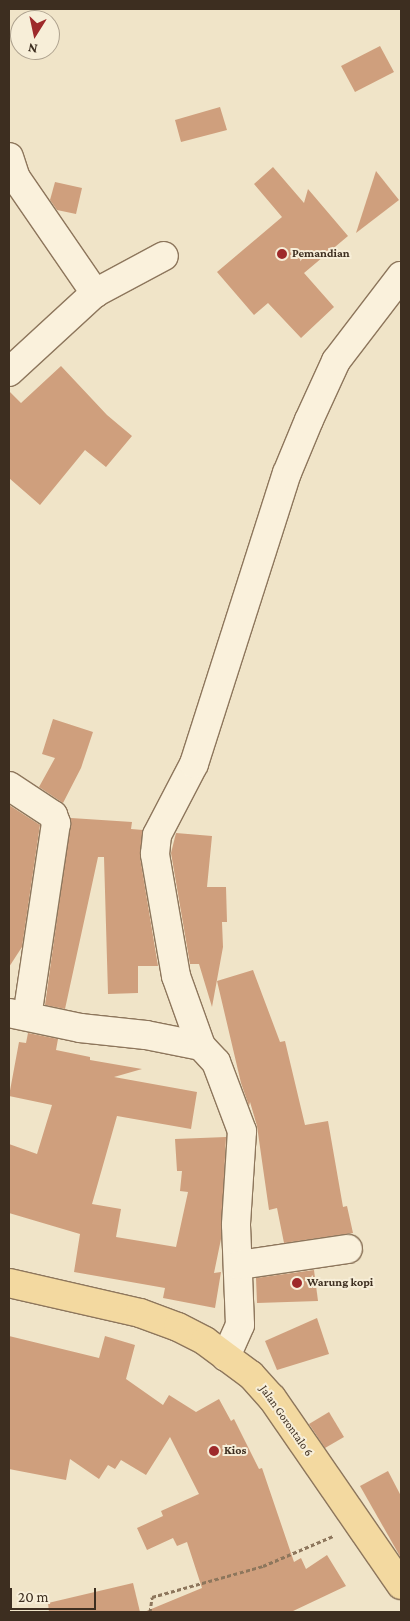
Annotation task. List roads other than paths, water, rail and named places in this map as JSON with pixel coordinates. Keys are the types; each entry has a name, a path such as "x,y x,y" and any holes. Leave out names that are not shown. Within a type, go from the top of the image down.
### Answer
{"main road":[{"name":"Jalan Gorontalo 6","path":"9,1283 140,1313 178,1327 226,1357 263,1386 401,1585"}],"street":[{"path":"9,157 16,178 95,294"},
{"path":"9,372 95,294 164,256"},
{"path":"226,1357 240,1325 236,1225 242,1131 216,1062 201,1046 176,976 155,854 158,835 194,764 287,473 309,420 336,361 401,276"},
{"path":"9,786 53,815 56,823 18,1015 80,1028 201,1046"},
{"path":"239,1265 348,1249"}],"place":[{"name":"Pemandian","path":"282,254"},
{"name":"Warung kopi","path":"297,1283"},
{"name":"Kios","path":"214,1451"}]}
